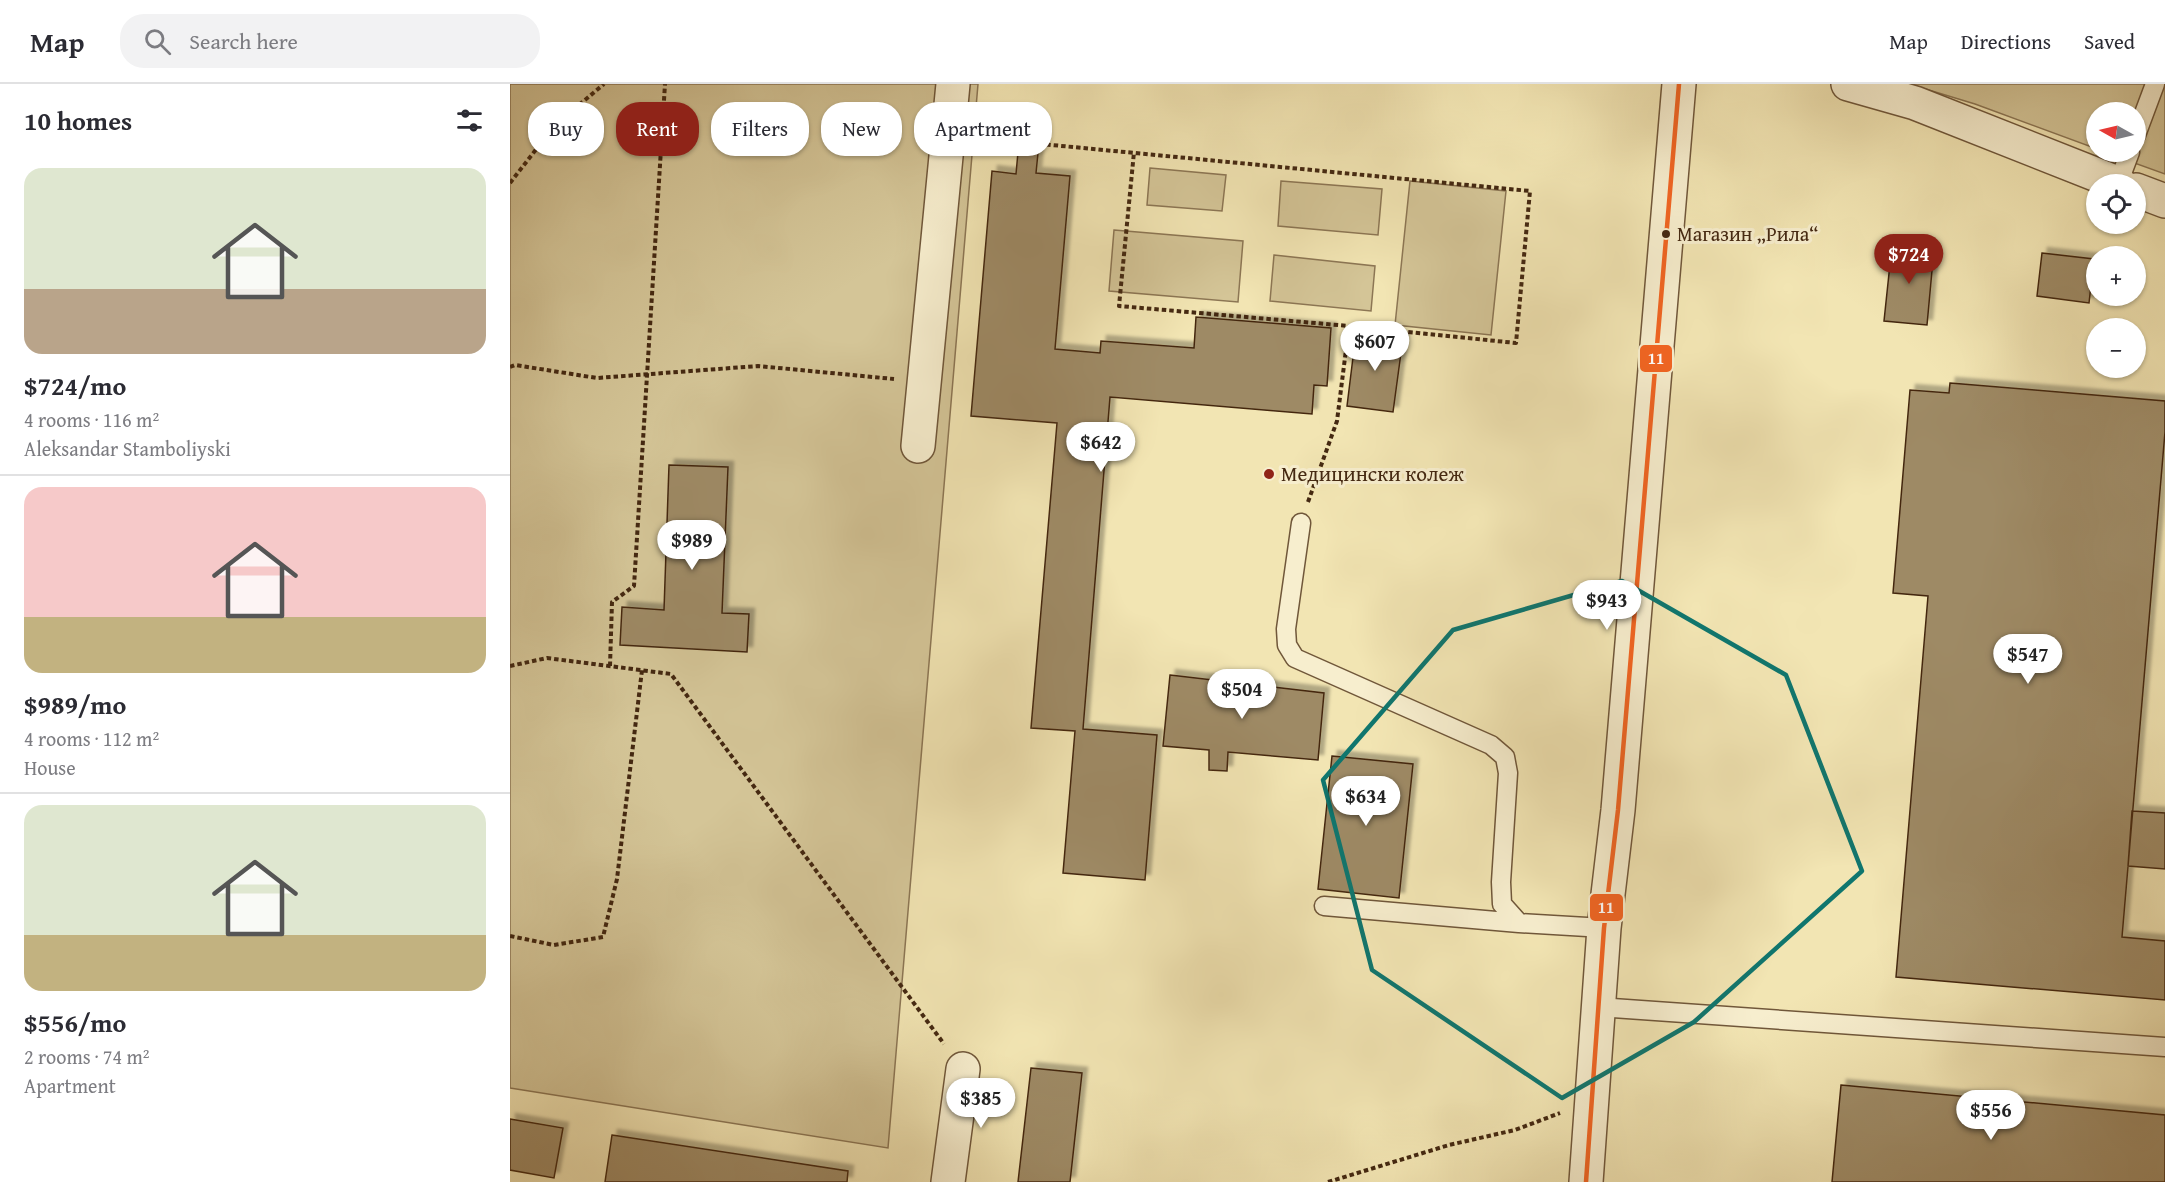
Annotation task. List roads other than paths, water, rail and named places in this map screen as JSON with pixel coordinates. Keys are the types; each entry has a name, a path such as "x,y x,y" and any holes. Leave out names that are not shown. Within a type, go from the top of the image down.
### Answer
{"street":[{"path":"918,446 953,84"},
{"path":"1586,1182 1604,928 1618,810 1679,84"},
{"path":"1848,84 1916,94 2096,174"},
{"path":"2146,194 2165,201"},
{"path":"948,1182 963,1069"}],"lane":[{"path":"2146,108 2155,84"},
{"path":"1301,523 1286,629 1287,645 1295,658 1491,746 1504,757 1508,773 1501,882 1502,904 1519,923"},
{"path":"1324,906 1604,928"},
{"path":"1598,1007 2165,1047"}],"place":[{"name":"Магазин „Рила“","path":"1666,234"},
{"name":"Медицински колеж","path":"1269,474"}]}
